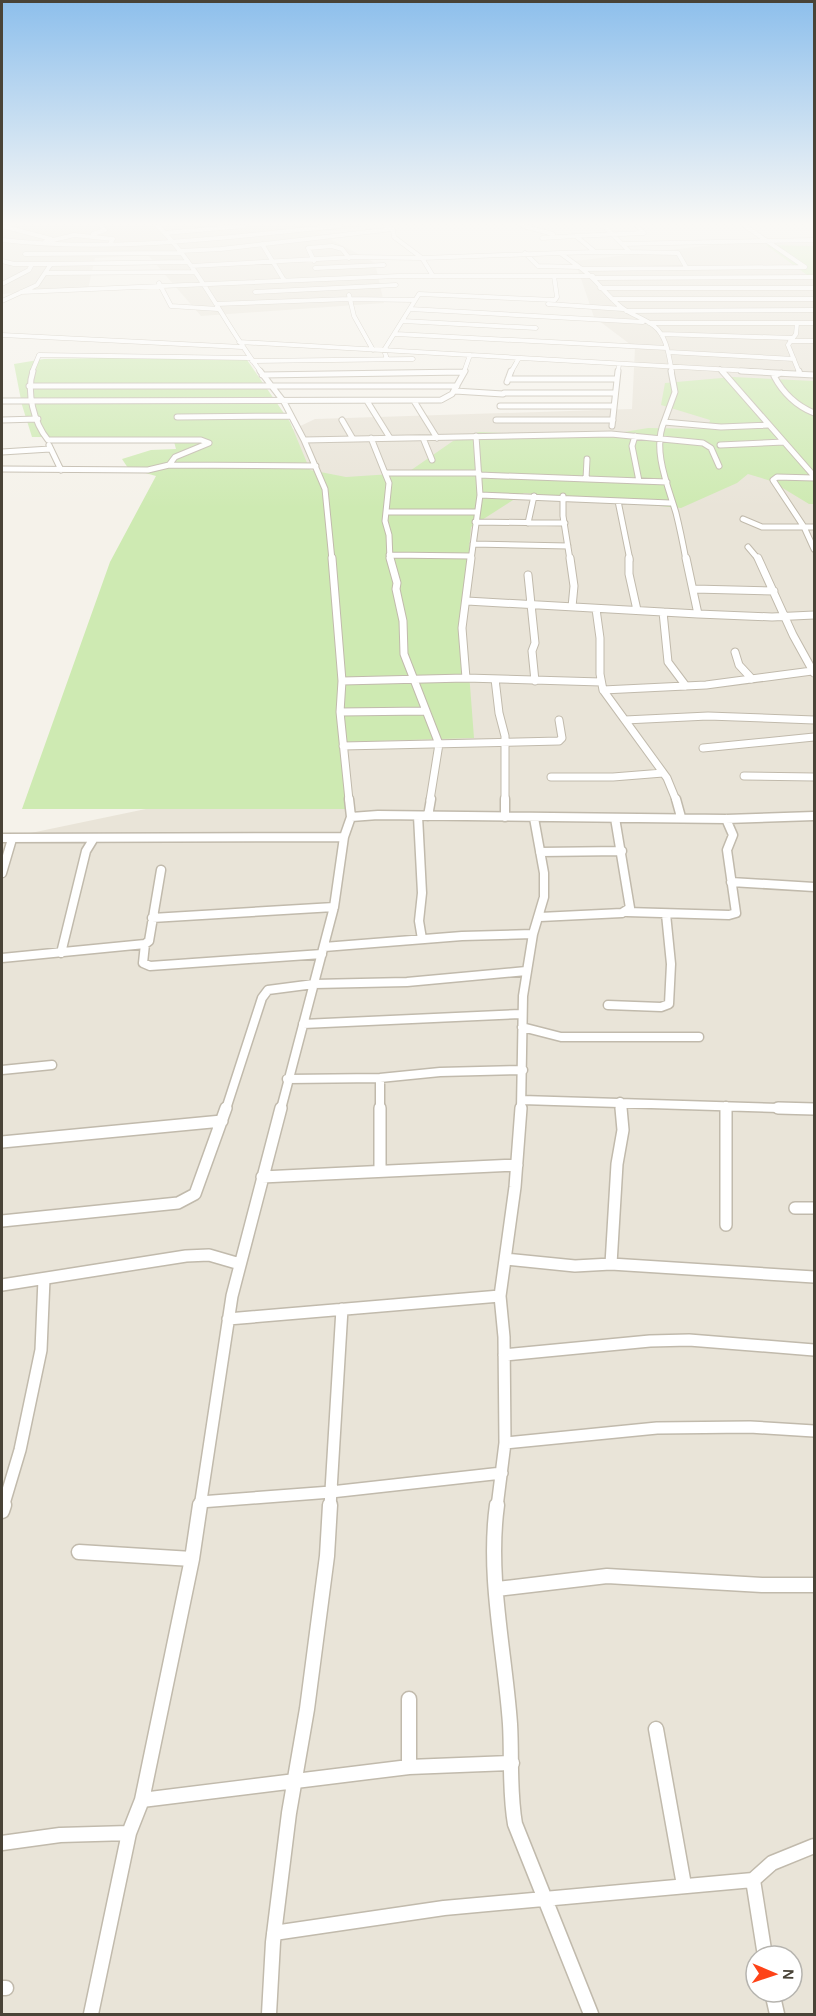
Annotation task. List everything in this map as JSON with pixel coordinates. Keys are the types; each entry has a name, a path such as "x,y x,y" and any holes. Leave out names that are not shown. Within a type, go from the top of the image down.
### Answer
{"street":[{"path":"91,2014 129,1833 142,1800 192,1559 228,1319 287,1079 334,907 344,837 351,817 340,712 342,681 325,489 304,440 284,402 251,360 225,320"},
{"path":"359,320 373,350"},
{"path":"492,435 508,379 531,341 539,320"},
{"path":"602,320 646,323 814,323"},
{"path":"641,320 661,334 667,350 675,394 659,439 670,503 676,513 698,614"},
{"path":"384,350 403,321 536,328"},
{"path":"797,323 796,334 791,339 789,348 800,374"},
{"path":"396,334 794,359"},
{"path":"661,334 814,341"},
{"path":"2,335 384,350 814,375"},
{"path":"45,337 30,386 29,400 42,433 48,440 50,449 62,470"},
{"path":"384,350 387,359"},
{"path":"39,355 251,360 413,359"},
{"path":"2,401 445,400 456,389 470,355"},
{"path":"611,434 619,364"},
{"path":"720,369 814,477"},
{"path":"726,374 733,370"},
{"path":"262,375 464,372"},
{"path":"781,373 774,376 777,382 795,402 814,414"},
{"path":"508,379 617,379"},
{"path":"30,386 456,389 504,394 615,393"},
{"path":"367,401 390,438"},
{"path":"414,401 437,438"},
{"path":"500,406 614,406"},
{"path":"177,417 291,416"},
{"path":"2,420 38,419"},
{"path":"342,420 353,439"},
{"path":"496,420 613,420"},
{"path":"664,422 721,428 768,425"},
{"path":"304,440 611,434 706,444 711,448 719,466"},
{"path":"466,678 463,612 467,601 476,512 480,495 476,436"},
{"path":"635,436 632,446 639,481"},
{"path":"371,438 387,473 389,483 385,521 389,535 389,555 397,583 396,589 403,621 404,654 439,744 428,816"},
{"path":"423,438 432,460"},
{"path":"48,440 180,439 208,442 206,445 175,457 169,465"},
{"path":"720,445 784,442"},
{"path":"2,452 50,449"},
{"path":"586,479 587,459"},
{"path":"2,469 148,470 169,465 316,466"},
{"path":"387,473 479,474 667,482"},
{"path":"814,477 784,477 773,480 804,528 814,549"},
{"path":"480,495 563,496 670,503"},
{"path":"528,523 534,496"},
{"path":"563,496 562,507 574,586 572,607"},
{"path":"618,501 637,610"},
{"path":"386,512 476,512"},
{"path":"743,519 762,527 814,527"},
{"path":"475,522 565,523"},
{"path":"473,544 568,546"},
{"path":"342,681 466,678 602,686 686,686 813,670 759,559 748,548"},
{"path":"389,555 471,556"},
{"path":"528,574 535,643 532,651 535,681"},
{"path":"694,589 774,591"},
{"path":"467,601 698,614 814,615"},
{"path":"596,609 601,646 598,659 602,686 674,791 681,817"},
{"path":"663,612 668,662 686,686"},
{"path":"735,652 739,665 752,678"},
{"path":"495,679 505,741 506,817"},
{"path":"340,712 426,711"},
{"path":"625,720 708,716 814,720"},
{"path":"344,746 562,740 559,720"},
{"path":"703,748 814,737"},
{"path":"551,777 613,777 663,773"},
{"path":"744,776 814,777"},
{"path":"418,816 422,893 419,921 422,939"},
{"path":"351,817 726,819 814,816"},
{"path":"534,818 544,873 544,897 540,917 533,934 521,1014 522,1101 517,1165 500,1296 504,1355 505,1443 494,1527 497,1589 508,1692 512,1762 510,1796 515,1824 591,2014"},
{"path":"615,818 631,902 627,912"},
{"path":"540,917 627,912 729,915 735,913 727,850 734,835 726,819"},
{"path":"2,838 344,837"},
{"path":"61,953 86,851 94,838"},
{"path":"2,873 12,839"},
{"path":"540,852 622,851"},
{"path":"161,870 143,963 150,966 422,939 533,934"},
{"path":"731,882 814,887"},
{"path":"152,918 334,907"},
{"path":"608,1005 661,1007 669,1004 671,964 666,914"},
{"path":"2,958 146,944"},
{"path":"2,1221 178,1203 188,1200 195,1194 222,1121 262,999 268,990 314,984 407,982 526,971"},
{"path":"303,1024 521,1014"},
{"path":"522,1027 561,1037 699,1037"},
{"path":"2,1070 52,1065"},
{"path":"287,1079 380,1078 440,1072 523,1070"},
{"path":"380,1078 380,1172"},
{"path":"522,1101 814,1109"},
{"path":"611,1264 617,1164 623,1130 620,1102"},
{"path":"726,1106 726,1225"},
{"path":"2,1142 222,1121"},
{"path":"262,1177 517,1165"},
{"path":"795,1208 814,1208"},
{"path":"2,1285 186,1256 209,1255 240,1264"},
{"path":"506,1259 574,1266 611,1264 814,1277"},
{"path":"2,1511 20,1450 41,1350 44,1280"},
{"path":"228,1319 500,1296"},
{"path":"269,2014 274,1933 291,1796 327,1556 342,1309"},
{"path":"504,1355 650,1341 689,1340 814,1350"},
{"path":"505,1443 657,1428 750,1427 814,1431"},
{"path":"200,1502 331,1492 502,1473"},
{"path":"79,1552 192,1559"},
{"path":"497,1589 605,1576 691,1579 776,1587 814,1585"},
{"path":"409,1699 409,1767"},
{"path":"656,1729 684,1886"},
{"path":"142,1800 409,1767 512,1762"},
{"path":"2,1843 60,1835 129,1833"},
{"path":"763,1944 753,1880 757,1872 814,1846"},
{"path":"274,1933 403,1913 753,1880"}],"shaded area":[{"path":"598,320 814,320 814,2014 2,2014 2,839 270,783 267,442 315,419 632,409 635,348"}],"green space":[{"path":"245,357 290,422 310,470 346,477 407,473 453,441 479,432 594,437 648,428 708,429 710,420 661,405 665,383 733,377 814,381 814,504 809,504 771,481 748,474 737,483 681,508 524,493 471,527 464,607 474,738 344,742 347,809 22,809 110,562 156,476 128,468 122,459 151,450 176,449 173,438 32,437 22,405 14,364 44,359"}]}
